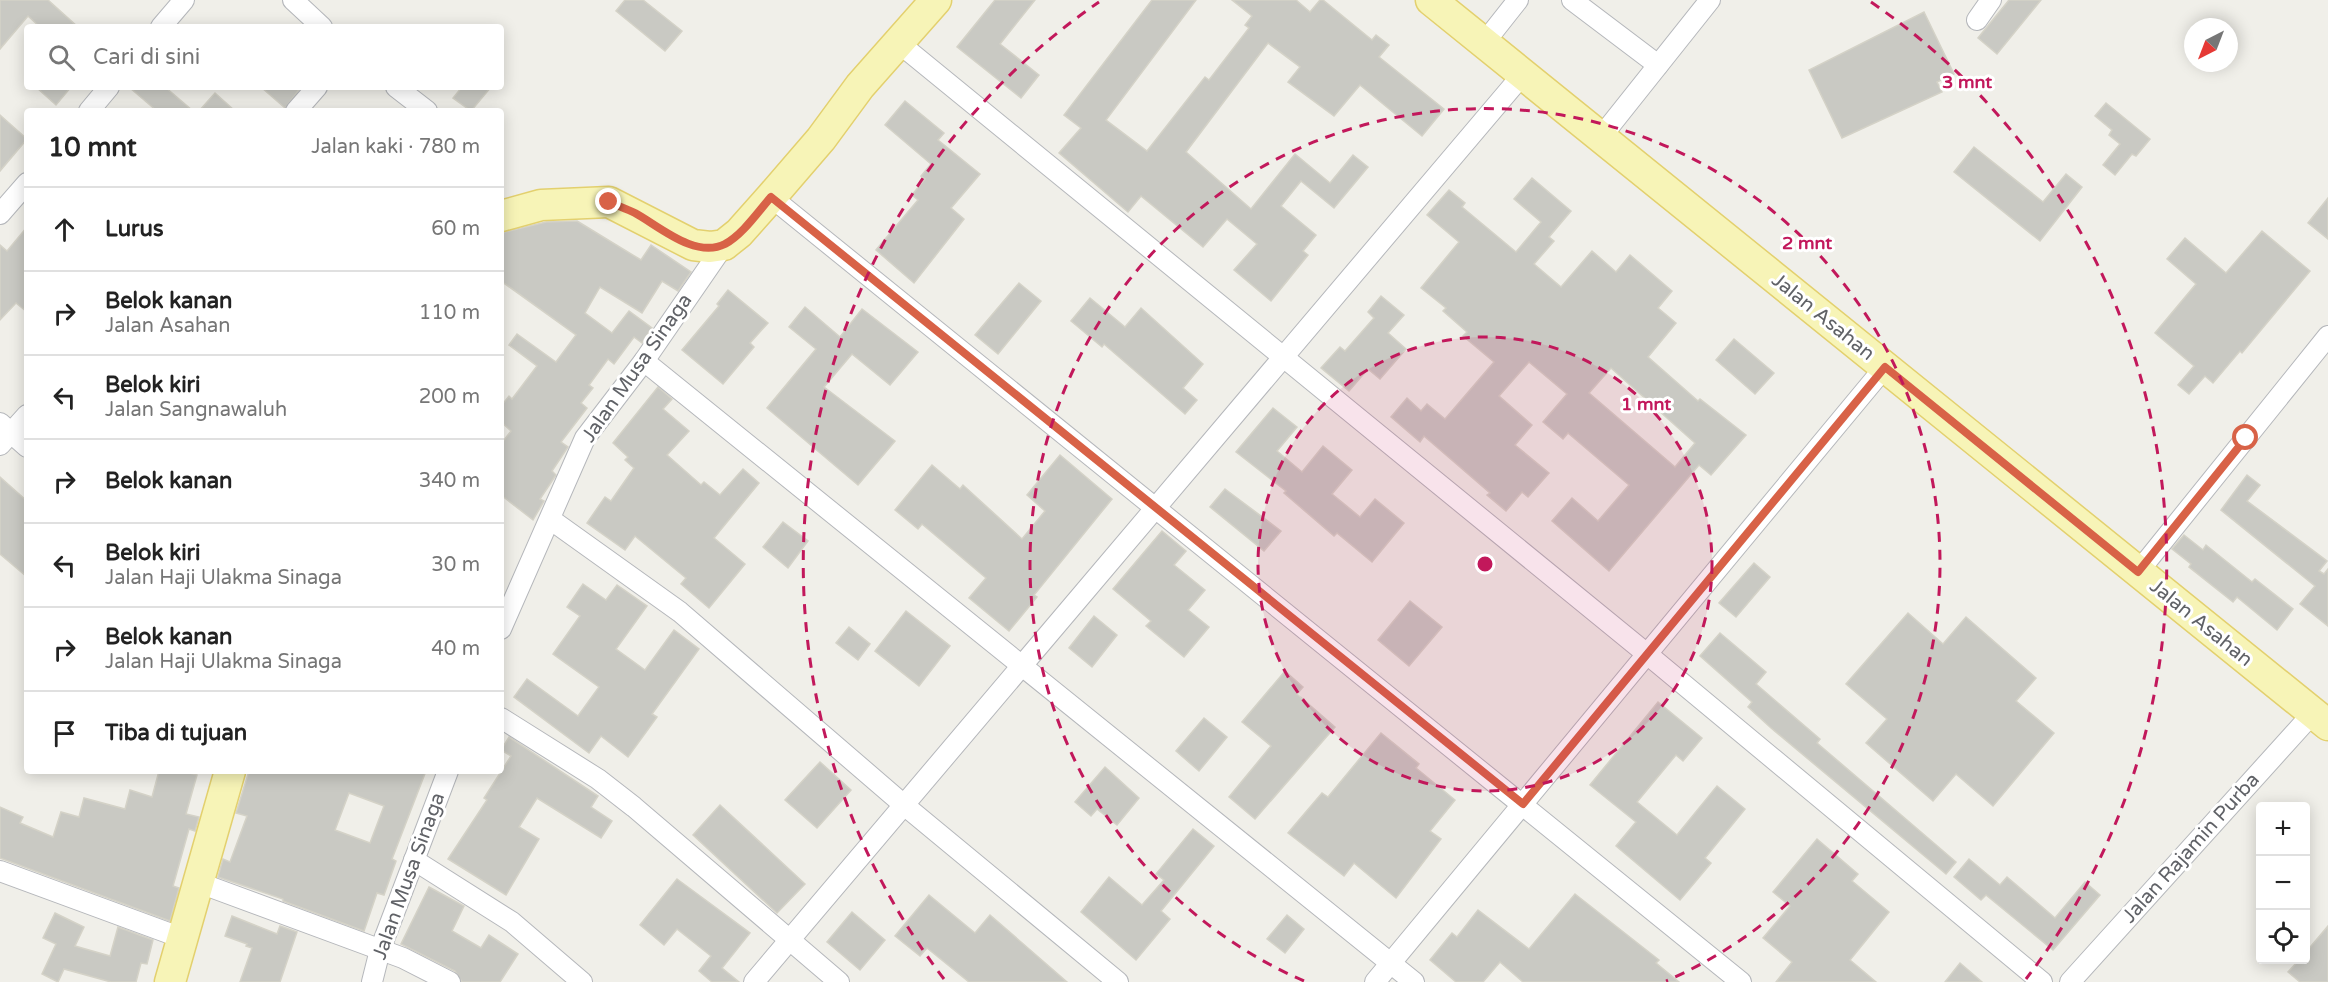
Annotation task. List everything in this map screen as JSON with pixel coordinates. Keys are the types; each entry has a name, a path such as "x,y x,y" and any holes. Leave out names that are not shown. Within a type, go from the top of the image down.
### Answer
{"main road":[{"path":"504,215 541,206 609,202 693,244 710,247 724,244 739,233 771,197 820,139 860,86 900,44 936,0"},
{"name":"Jalan Asahan","path":"1431,0 2321,719"},
{"path":"170,982 229,774"}],"street":[{"path":"164,24 184,0"},
{"path":"293,0 319,24"},
{"path":"1484,43 1518,0"},
{"path":"1572,0 1658,65"},
{"path":"1601,137 1710,0"},
{"path":"1977,20 1991,0"},
{"path":"900,44 1647,654 2042,982"},
{"path":"754,982 1523,75"},
{"path":"91,108 106,90"},
{"path":"299,108 314,90"},
{"path":"400,90 424,108"},
{"path":"0,214 24,186"},
{"path":"771,197 1741,982"},
{"name":"Jalan Musa Sinaga","path":"504,621 585,438 644,361 724,244"},
{"path":"2138,572 2328,336"},
{"path":"644,361 1414,982"},
{"path":"1375,982 1885,367"},
{"path":"24,417 4,433 24,445"},
{"path":"550,519 680,612 904,805 1118,982"},
{"name":"Jalan Rajamin Purba","path":"2070,982 2321,719"},
{"path":"504,720 607,786 839,982"},
{"name":"Jalan Musa Sinaga","path":"372,982 380,950 447,774"},
{"path":"414,860 512,922 582,982"},
{"path":"0,871 182,938"},
{"path":"197,882 403,958 450,982"}],"building":[{"path":"0,0 48,0 75,24 37,24 28,16 0,49"},
{"path":"625,0 643,0 682,31 665,51 616,11"},
{"path":"995,0 1035,0 1000,44 1039,75 1021,98 957,47"},
{"path":"1152,0 1196,0 1106,120 1147,151 1205,77 1209,80 1249,28 1245,25 1252,16 1232,0 1296,0 1310,12 1320,0 1323,0 1372,40 1376,35 1389,45 1379,57 1444,109 1422,136 1360,85 1334,116 1288,82 1300,67 1268,43 1186,152 1251,209 1295,154 1330,183 1353,155 1368,167 1334,208 1301,181 1281,206 1316,235 1303,251 1308,255 1271,301 1234,270 1257,244 1227,219 1203,247 1141,196 1128,212 1059,153 1081,128 1064,115"},
{"path":"2009,0 2041,0 1997,54 1978,38"},
{"path":"1924,12 1954,74 1937,82 1942,92 1842,138 1809,70"},
{"path":"39,90 68,90 56,105"},
{"path":"132,90 168,90 190,108 154,108"},
{"path":"264,90 299,90 285,108"},
{"path":"460,90 488,90 474,108 467,108 453,98"},
{"path":"215,93 232,108 202,108"},
{"path":"905,101 944,133 938,140 980,174 951,208 964,219 914,283 876,250 918,200 912,195 925,179 921,176 931,164 885,125"},
{"path":"2106,103 2150,139 2136,156 2132,154 2115,175 2103,165 2120,144 2109,135 2112,130 2095,116"},
{"path":"0,115 24,136 24,143 0,171"},
{"path":"1974,147 2043,202 2066,174 2082,187 2040,241 1954,172"},
{"path":"1532,178 1571,211 1549,237 1554,241 1534,264 1561,287 1592,251 1616,272 1630,255 1672,291 1658,308 1676,323 1648,357 1698,401 1700,399 1746,435 1711,475 1699,465 1609,571 1552,521 1572,498 1598,521 1629,485 1568,433 1563,439 1543,422 1567,394 1529,362 1499,396 1532,425 1515,445 1549,473 1528,497 1522,492 1506,511 1487,495 1490,493 1424,436 1420,442 1391,417 1407,398 1421,411 1427,404 1445,419 1494,362 1463,336 1467,332 1443,311 1446,308 1421,288 1459,242 1427,215 1449,190 1465,203 1462,207 1516,252 1541,222 1514,199","holes":["1611,368 1695,443 1675,467 1589,393"]},
{"path":"2328,198 2328,239 2308,223"},
{"path":"577,221 641,260 651,245 691,272 678,291 662,281 642,313 600,287 585,313 612,333 629,311 652,328 642,343 634,337 614,364 608,359 589,385 593,388 581,403 587,408 561,442 568,447 552,471 556,475 540,499 544,501 533,520 504,497 504,440 511,431 504,425 504,402 509,396 512,399 537,366 509,345 517,334 556,362 576,335 504,283 504,232 546,222"},
{"path":"24,231 24,310 16,303 0,320 0,245 7,251"},
{"path":"2262,231 2310,271 2242,353 2240,351 2213,383 2205,376 2189,394 2178,385 2194,366 2155,333 2196,284 2167,259 2185,238 2226,273"},
{"path":"1019,283 1041,301 998,354 975,335"},
{"path":"728,290 768,323 750,343 754,347 723,384 682,350 719,306 717,304"},
{"path":"1381,296 1404,315 1388,333 1406,349 1380,379 1368,369 1349,391 1321,368 1340,347 1345,351 1374,318 1368,312"},
{"path":"1090,298 1125,327 1141,308 1203,364 1183,388 1197,400 1185,414 1104,344 1102,347 1071,321"},
{"path":"805,307 840,337 862,309 918,352 890,385 852,354 824,387 895,441 858,485 767,408 816,349 789,327"},
{"path":"1734,339 1774,373 1755,394 1716,360"},
{"path":"658,387 672,399 663,409 689,431 667,455 701,485 704,482 720,495 743,469 759,483 714,538 745,564 709,608 681,584 686,578 635,536 625,550 587,523 605,497 611,501 634,468 625,460 628,457 613,443"},
{"path":"1273,408 1297,427 1277,451 1302,472 1323,446 1352,470 1332,494 1360,517 1375,499 1404,523 1372,562 1337,533 1334,536 1284,493 1286,491 1236,452"},
{"path":"1060,455 1112,499 1034,595 1037,597 1009,631 969,598 986,578 922,524 918,529 895,510 932,465 960,489 963,485 1022,539 1045,511 1027,495"},
{"path":"2247,475 2260,485 2247,501 2327,561 2319,571 2324,574 2328,569 2328,626 2300,604 2315,586 2221,510"},
{"path":"0,477 24,498 24,574 0,554"},
{"path":"1225,489 1281,531 1264,551 1210,507"},
{"path":"783,522 808,541 788,568 763,547"},
{"path":"1162,531 1186,551 1174,565 1205,590 1188,610 1209,627 1184,657 1146,626 1151,621 1113,589"},
{"path":"2184,535 2203,550 2206,545 2252,582 2255,579 2293,609 2277,630 2237,597 2233,602 2189,567 2191,564 2172,549"},
{"path":"1754,563 1770,577 1736,617 1719,603"},
{"path":"583,584 606,600 617,585 647,606 616,649 645,670 674,630 699,649 652,714 657,717 628,757 601,736 589,753 514,697 527,679 578,716 599,687 553,654 580,616 567,607"},
{"path":"1410,601 1442,627 1409,666 1378,640"},
{"path":"906,611 950,646 919,686 875,651"},
{"path":"1908,613 1943,644 1966,617 2036,678 2016,701 2054,733 1993,806 1956,774 1933,801 1866,743 1887,719 1846,684"},
{"path":"1094,616 1117,635 1092,667 1069,648"},
{"path":"849,627 870,644 858,660 836,643"},
{"path":"1720,633 1766,672 1756,684 1820,739 1817,743 1956,862 1946,874 1771,728 1748,707 1752,702 1700,656"},
{"path":"1285,671 1303,687 1297,694 1335,727 1255,819 1229,797 1271,746 1242,722"},
{"path":"1658,702 1702,738 1683,761 1676,755 1637,802 1677,835 1717,786 1745,809 1705,858 1711,863 1680,900 1616,846 1636,822 1590,785"},
{"path":"1204,718 1227,737 1199,771 1176,751"},
{"path":"1381,733 1419,764 1416,768 1455,800 1430,831 1441,839 1396,898 1354,863 1344,876 1288,833 1322,793 1328,797"},
{"path":"509,737 598,796 591,807 612,821 601,838 537,798 519,827 539,839 506,895 448,859 487,800 484,798 499,774 504,774 504,767 511,756 504,752 504,745"},
{"path":"820,762 851,790 817,828 785,800"},
{"path":"1105,767 1139,798 1117,825 1097,809 1091,816 1075,802"},
{"path":"158,774 197,775 186,814 199,817 195,831 189,829 173,886 179,888 170,921 0,858 0,807 23,817 20,823 53,837 61,812 79,817 84,798 125,809 130,790 152,797"},
{"path":"248,774 425,774 392,859 396,861 384,895 377,893 364,931 283,901 283,899 218,877 223,859 230,862 247,816 236,813","holes":["349,793 384,806 370,843 335,830"]},
{"path":"720,805 805,884 777,913 693,835"},
{"path":"1193,829 1214,846 1161,911 1170,919 1136,960 1081,912 1109,877 1142,905 1164,880 1156,874"},
{"path":"1817,839 1858,874 1852,881 1889,912 1850,960 1876,982 1776,982 1792,962 1763,938 1790,906 1773,892"},
{"path":"1969,859 2000,885 2007,877 2055,918 2085,882 2100,895 2053,950 1986,895 1981,900 1954,877"},
{"path":"677,879 750,933 722,968 739,982 712,982 699,971 711,956 677,929 664,945 640,925"},
{"path":"429,887 464,906 452,931 481,948 489,935 518,954 500,982 462,982 455,971 401,944"},
{"path":"1575,894 1659,960 1656,963 1679,982 1523,982 1500,962 1483,982 1456,982 1430,960 1452,933 1457,937 1478,910 1529,949"},
{"path":"929,895 975,933 990,915 1067,982 969,982 927,948 920,956 895,936"},
{"path":"852,912 885,940 860,970 827,942"},
{"path":"55,913 84,927 75,946 110,956 118,927 153,940 147,964 141,963 136,982 111,982 64,969 58,982 42,974 56,944 43,938"},
{"path":"1287,915 1304,929 1285,953 1267,939"},
{"path":"232,916 277,934 280,926 297,932 280,982 240,982 252,948 225,936"},
{"path":"2328,926 2328,982 2300,982 2288,972 2295,964 2310,964 2310,947"},
{"path":"1960,963 1982,982 1945,982"}],"route":[{"path":"609,202 635,213 675,238 710,247 724,244 739,233 771,197 1523,804 1885,367 2138,572 2246,438"}]}
